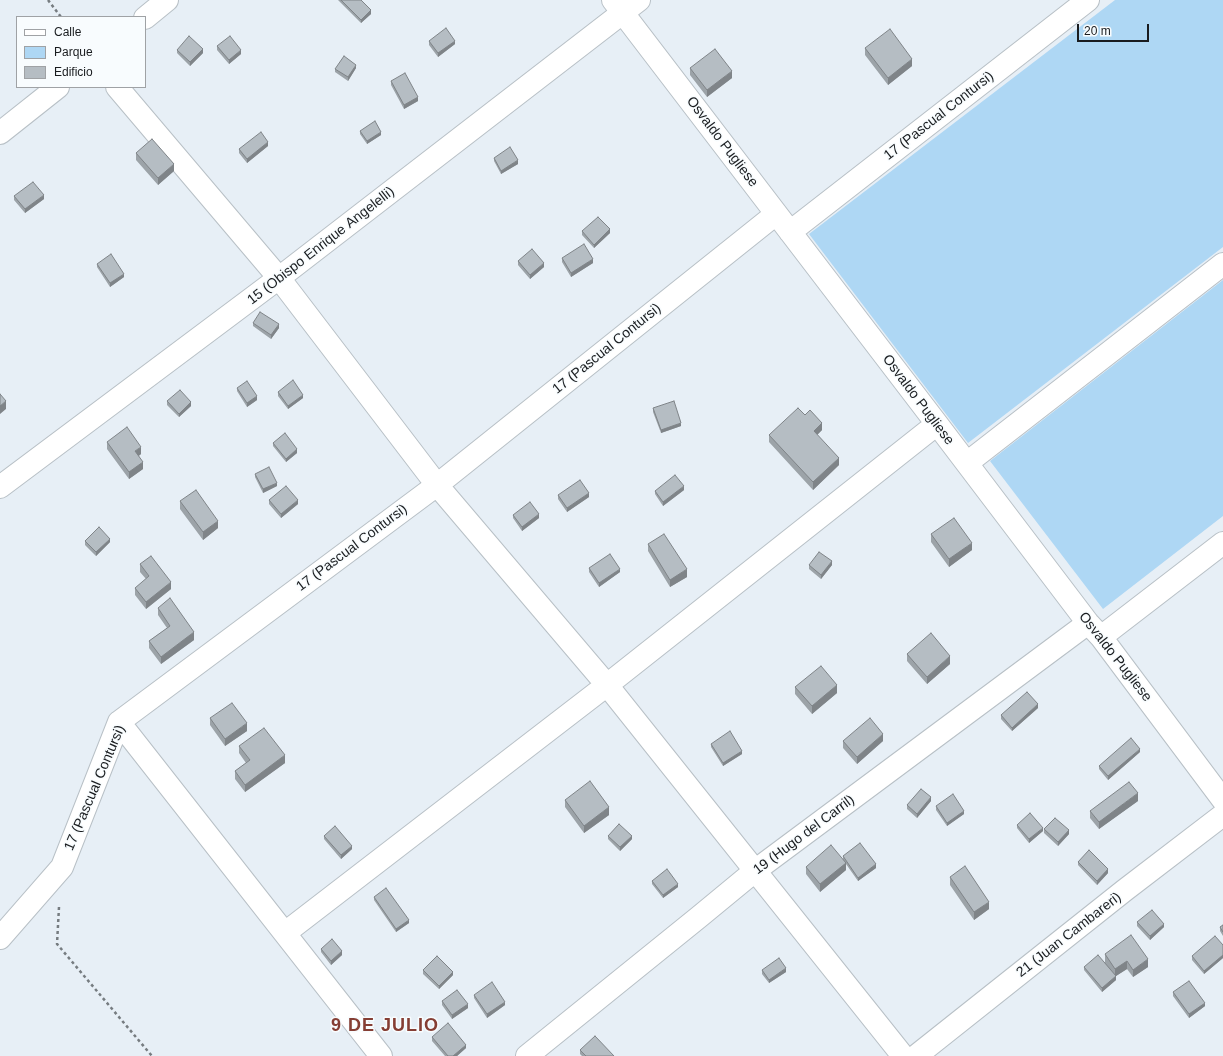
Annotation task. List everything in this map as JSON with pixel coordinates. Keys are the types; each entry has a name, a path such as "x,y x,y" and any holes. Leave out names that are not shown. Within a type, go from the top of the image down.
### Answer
{"street":[{"path":"146,17 167,0"},
{"name":"17 (Pascual Contursi)","path":"790,232 1088,0"},
{"name":"Osvaldo Pugliese","path":"625,4 776,214 1223,800"},
{"name":"15 (Obispo Enrique Angelelli)","path":"0,487 279,278 625,4"},
{"path":"0,133 57,88"},
{"path":"118,88 279,278 437,485 607,685 903,1056"},
{"name":"17 (Pascual Contursi)","path":"0,938 62,867 119,722 437,485 776,214"},
{"path":"967,463 1223,264"},
{"path":"285,933 607,685 937,424"},
{"name":"19 (Hugo del Carril)","path":"527,1056 756,870 1094,630 1223,543"},
{"path":"119,722 382,1056"},
{"name":"21 (Juan Cambareri)","path":"916,1056 1223,815"}],"path":[{"path":"48,0 60,16"},
{"path":"59,905 57,944 152,1056"}],"green space":[{"path":"1115,0 1223,0 1223,247 968,443 809,234"},
{"path":"1223,280 1223,516 1103,609 990,461"}],"building":[{"path":"341,0 361,0 371,10 361,20"},
{"path":"446,28 455,41 438,53 429,41"},
{"path":"890,29 912,59 888,78 865,48"},
{"path":"189,36 203,49 190,62 177,50"},
{"path":"230,36 241,50 229,60 217,46"},
{"path":"715,49 732,71 707,90 690,68"},
{"path":"344,56 356,65 348,77 335,69"},
{"path":"405,73 418,97 404,105 391,81"},
{"path":"375,121 381,132 367,141 360,131"},
{"path":"261,132 268,142 247,159 239,149"},
{"path":"152,139 174,164 158,178 136,153"},
{"path":"510,147 518,160 501,171 494,158"},
{"path":"33,182 44,195 25,209 14,196"},
{"path":"598,217 610,229 594,245 582,231"},
{"path":"584,244 593,259 571,273 562,258"},
{"path":"532,249 544,263 530,275 518,261"},
{"path":"111,254 124,274 110,283 97,264"},
{"path":"260,312 279,324 271,335 253,323"},
{"path":"293,380 303,395 288,406 278,392"},
{"path":"247,381 257,396 247,403 237,388"},
{"path":"180,390 191,402 179,414 167,401"},
{"path":"0,394 6,401 0,406"},
{"path":"674,401 681,423 661,430 653,408"},
{"path":"798,408 805,415 810,410 822,423 814,431 839,458 813,482 769,435"},
{"path":"127,427 141,447 135,451 143,462 129,472 107,442"},
{"path":"285,433 297,449 286,459 273,443"},
{"path":"269,467 277,483 263,489 255,474"},
{"path":"675,475 684,486 663,502 655,491"},
{"path":"580,480 589,493 567,508 558,495"},
{"path":"286,486 298,500 281,514 269,500"},
{"path":"196,490 218,521 203,532 180,501"},
{"path":"530,502 539,514 522,527 513,515"},
{"path":"954,518 972,543 949,559 931,534"},
{"path":"99,527 110,539 96,552 85,541"},
{"path":"664,534 687,569 670,580 648,544"},
{"path":"819,552 832,561 821,575 809,565"},
{"path":"610,554 620,569 599,583 589,568"},
{"path":"151,556 171,582 146,602 135,588 149,576 140,564"},
{"path":"170,598 194,632 161,657 149,641 170,626 158,608"},
{"path":"931,633 950,656 927,677 907,654"},
{"path":"821,666 837,685 812,706 795,687"},
{"path":"1027,692 1038,704 1012,728 1001,715"},
{"path":"232,703 247,723 225,739 210,718"},
{"path":"870,718 883,734 857,757 843,741"},
{"path":"264,728 285,755 245,785 235,771 250,760 239,746"},
{"path":"730,731 742,751 723,763 711,744"},
{"path":"1131,738 1140,749 1108,776 1099,766"},
{"path":"590,781 609,807 584,826 565,800"},
{"path":"1129,782 1138,793 1099,822 1090,811"},
{"path":"921,789 931,797 917,814 907,805"},
{"path":"953,794 964,811 947,823 936,806"},
{"path":"1030,813 1043,828 1029,839 1017,825"},
{"path":"1055,818 1069,830 1058,842 1044,829"},
{"path":"619,824 632,836 620,847 608,836"},
{"path":"335,826 352,846 341,855 324,836"},
{"path":"860,843 876,864 858,878 843,856"},
{"path":"831,845 846,863 820,884 806,867"},
{"path":"1089,850 1108,869 1097,881 1078,862"},
{"path":"965,866 989,902 974,912 950,877"},
{"path":"667,869 678,884 663,895 652,881"},
{"path":"386,888 409,920 396,929 374,897"},
{"path":"1152,910 1164,924 1150,936 1137,922"},
{"path":"1223,925 1223,932 1220,927"},
{"path":"1131,935 1148,959 1133,970 1127,961 1115,969 1105,954"},
{"path":"1215,936 1223,945 1223,955 1204,971 1192,956"},
{"path":"332,939 342,951 331,961 321,949"},
{"path":"1098,955 1116,976 1102,988 1084,967"},
{"path":"437,956 453,972 439,986 423,970"},
{"path":"779,958 786,968 769,980 762,970"},
{"path":"1189,981 1205,1003 1189,1014 1173,992"},
{"path":"492,982 505,1002 487,1014 474,995"},
{"path":"457,990 468,1004 452,1015 442,1001"},
{"path":"448,1023 466,1045 453,1056 448,1056 432,1037"},
{"path":"595,1036 614,1056 586,1056 580,1050"}],"district":[{"name":"9 DE JULIO","path":"385,1026"}]}
